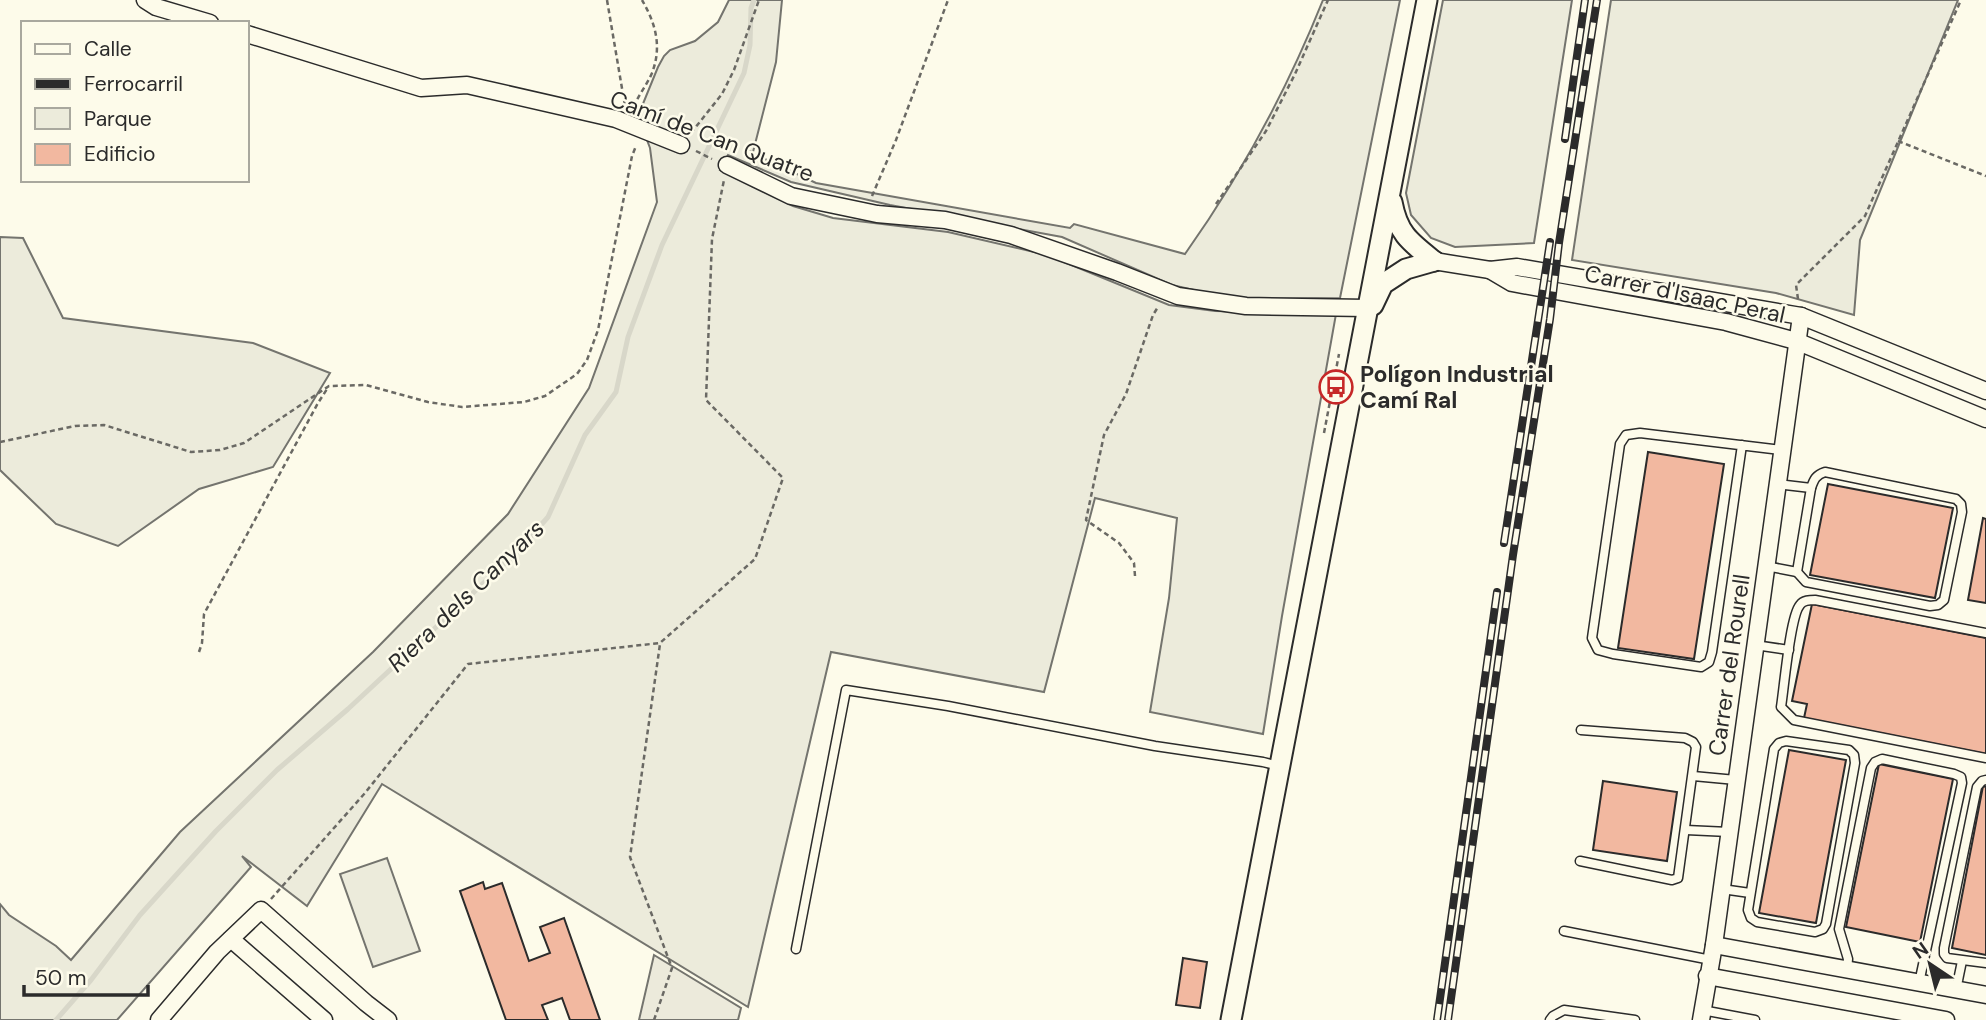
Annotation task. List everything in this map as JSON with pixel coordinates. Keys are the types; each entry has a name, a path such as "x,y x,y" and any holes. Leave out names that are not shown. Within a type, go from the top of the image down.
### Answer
{"street":[{"path":"145,0 156,7 203,21"},
{"path":"1231,1020 1427,0"},
{"name":"Camí de Can Quatre","path":"248,34 421,88 467,85 616,119 681,145"},
{"name":"Camí de Can Quatre","path":"727,165 791,196 865,212 945,220 1011,235 1178,296 1246,306 1366,315"},
{"path":"1390,195 1396,221 1410,242 1434,261"},
{"path":"1366,315 1383,284 1406,270 1434,261"},
{"name":"Carrer d'Isaac Peral","path":"1434,261 1490,270 1517,267 1801,316 1986,391"},
{"name":"Carrer d'Isaac Peral","path":"1490,270 1512,283 1726,322 1796,341 1986,419"},
{"name":"Carrer del Rourell","path":"1701,1015 1722,889 1801,316"},
{"path":"159,1020 217,952 261,910 388,1020"},
{"path":"231,939 324,1020"},
{"path":"1711,960 1847,969 1986,995"},
{"path":"1711,960 1946,1020"}],"lane":[{"path":"1742,445 1709,662 1701,667 1598,650 1592,638 1620,444 1626,435 1640,433 1742,445 1781,450"},
{"path":"1766,566 1797,572 1806,582 1930,606 1938,605 1944,600 1962,512 1961,504 1956,499 1825,472 1818,475 1811,488 1797,572"},
{"path":"1777,484 1811,488"},
{"path":"1986,633 1815,600 1807,601 1800,604 1796,614 1788,650 1781,707 1794,720 1986,758"},
{"path":"1755,645 1788,650"},
{"path":"796,949 846,690 948,705 1155,746 1263,762 1280,767"},
{"path":"1580,861 1672,880 1678,877 1696,747 1693,741 1685,738 1581,730"},
{"path":"1786,741 1849,750 1854,755 1855,763 1823,929 1815,932 1757,922 1751,918 1748,910 1750,893 1774,749 1779,743 1786,741"},
{"path":"1847,969 1847,951 1839,929 1871,768 1875,762 1882,759 1954,774 1961,777 1962,783 1919,983"},
{"path":"1693,776 1737,780"},
{"path":"1986,780 1977,787 1944,948 1947,958 1986,963"},
{"path":"1686,830 1729,832"},
{"path":"1722,889 1750,893"},
{"path":"1564,931 1711,960"},
{"path":"1956,990 1962,961"},
{"path":"1550,1020 1564,1010 1635,1020"},
{"path":"1701,1015 1755,1020"}],"path":[{"path":"607,0 635,126"},
{"path":"0,442 75,426 104,425 191,452 220,450 244,443 329,386 366,386 428,402 462,407 524,402 545,396 577,374 587,360 598,330 632,156 638,97 651,76 656,59 656,27 642,0"},
{"path":"681,145 722,94 734,70 759,0"},
{"path":"865,212 896,140 948,0"},
{"path":"1216,204 1266,131 1328,0"},
{"path":"1801,316 1796,285 1865,216 1961,0"},
{"path":"1898,141 1986,176"},
{"name":"Camí de Can Quatre","path":"681,145 727,165"},
{"path":"261,910 365,793 468,664 660,643 755,559 783,478 706,400 712,239 727,165"},
{"path":"1135,576 1134,563 1119,543 1086,520 1104,435 1126,394 1153,315 1167,292"},
{"path":"199,652 204,614 329,386"},
{"path":"654,1020 672,968 630,857 660,643"}],"green space":[{"path":"729,0 782,0 776,62 753,152 746,150 816,183 1070,228 1074,224 1185,254 1262,131 1323,0 1400,0 1340,298 1233,299 1172,285 1062,237 890,205 791,182 728,155 720,170 793,206 833,218 948,232 1047,255 1169,305 1215,311 1336,314 1263,734 1150,712 1169,598 1177,518 1095,498 1044,692 831,652 748,1007 382,784 307,906 242,856 251,867 117,1020 0,1020 0,904 9,915 56,946 71,960 180,832 373,652 508,514 589,388 657,202 650,148 639,119 658,67 670,50 695,41 718,22"},
{"path":"1443,0 1572,0 1534,243 1455,247 1431,238 1411,215 1406,193"},
{"path":"1611,0 1958,0 1860,240 1854,315 1776,293 1572,260"},
{"path":"0,237 23,238 63,318 253,343 330,373 273,467 199,489 118,546 56,524 0,470"},
{"path":"387,858 420,951 373,967 340,874"}],"shaded area":[{"path":"654,955 741,1008 738,1020 639,1020"}],"building":[{"path":"1648,452 1724,464 1694,659 1618,648"},
{"path":"1828,484 1953,508 1935,598 1810,575"},
{"path":"1983,518 1986,519 1986,603 1968,600"},
{"path":"1812,604 1986,638 1986,754 1804,718 1807,704 1792,701"},
{"path":"1789,750 1846,760 1816,923 1759,913"},
{"path":"1879,764 1953,779 1920,942 1846,927"},
{"path":"1603,781 1677,792 1667,861 1593,850"},
{"path":"1983,786 1986,787 1986,955 1952,948"},
{"path":"483,882 485,889 502,883 529,961 550,953 540,927 564,918 600,1020 570,1020 562,998 542,1005 548,1020 506,1020 460,891"},
{"path":"1183,958 1207,962 1200,1008 1176,1005"}],"waterway":[{"name":"Riera dels Canyars","path":"56,1020 91,980 140,915 216,831 277,770 348,709 517,552 548,517 585,435 616,392 628,337 662,245 744,73 750,45 751,8 754,0"}],"railway":[{"path":"1565,139 1585,0"},
{"path":"1448,1020 1513,555 1597,0"},
{"path":"1504,543 1550,242"},
{"path":"1437,1020 1497,592"}],"place":[{"name":"Polígon Industrial Camí Ral","path":"1336,387"}]}
